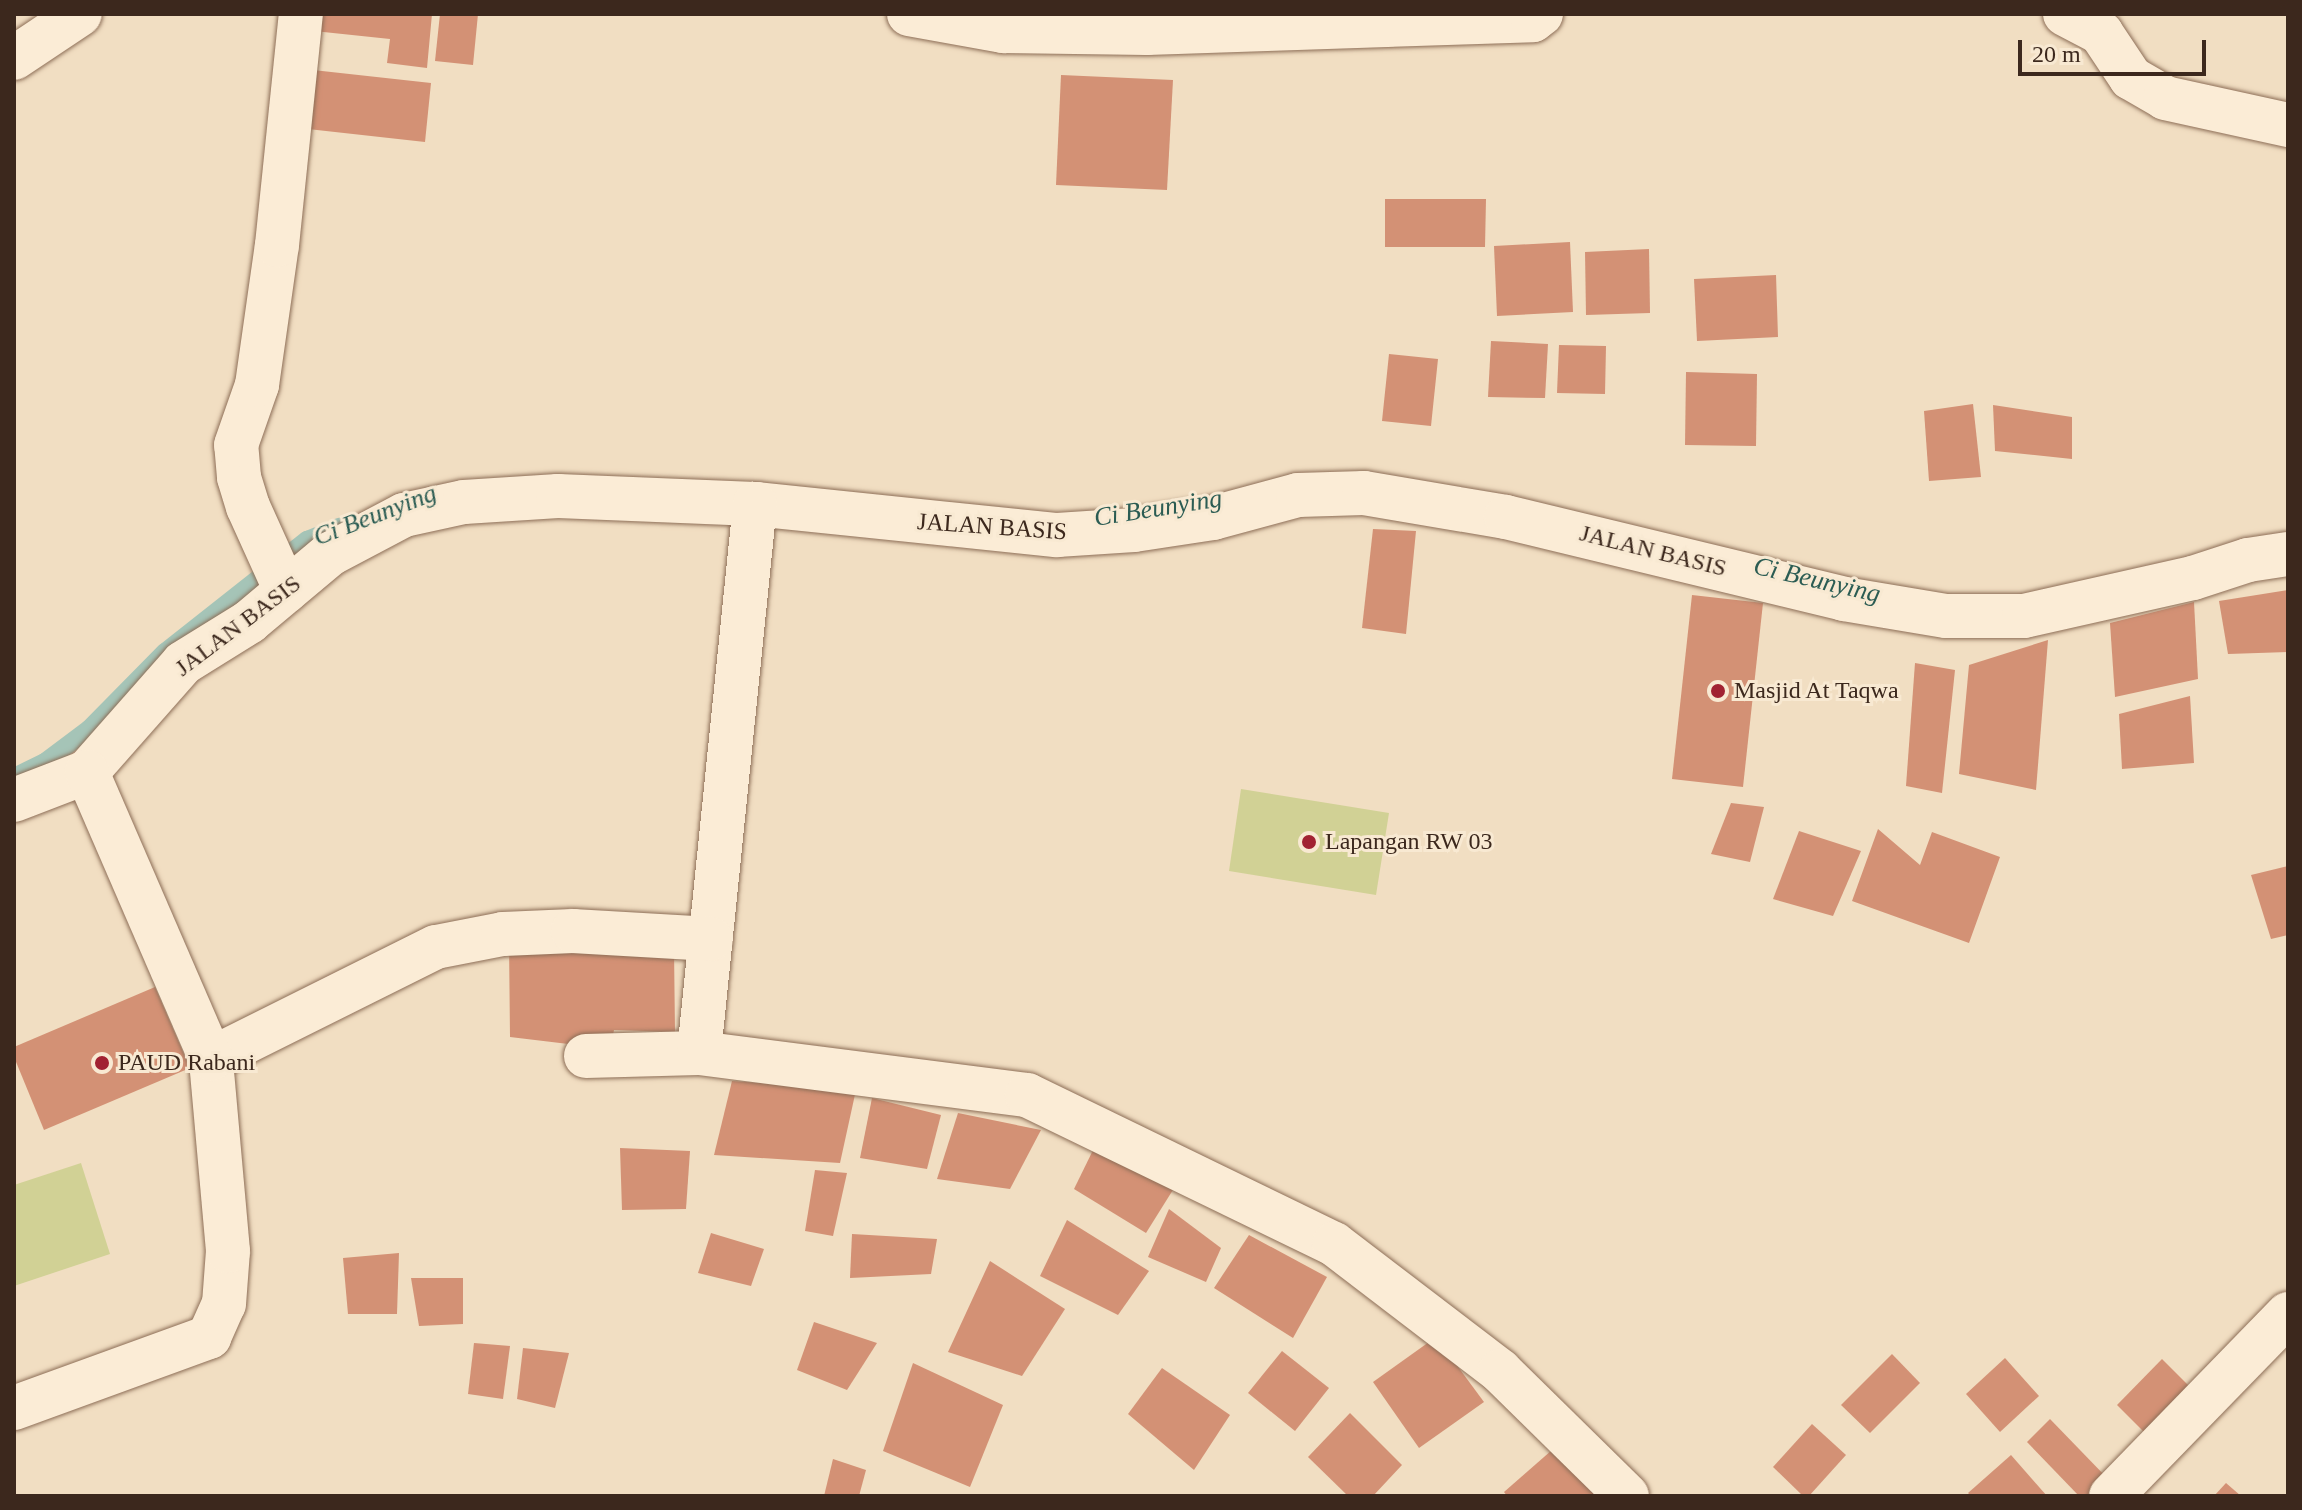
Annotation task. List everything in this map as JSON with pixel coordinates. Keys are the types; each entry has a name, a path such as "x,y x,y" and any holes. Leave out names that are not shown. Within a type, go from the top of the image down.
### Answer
{"street":[{"path":"14,58 80,14"},
{"path":"286,591 248,507 239,477 236,445 257,385 277,245 301,14"},
{"path":"909,14 1003,31 1147,33 1533,20 1541,14"},
{"path":"2065,14 2101,33 2131,78 2165,98 2286,114"},
{"name":"JALAN BASIS","path":"14,800 87,772 183,663 249,622 330,554 404,515 464,502 558,496 755,504 1057,535 1134,530 1213,518 1298,495 1364,493 1506,517 1844,599 1946,616 2024,616 2193,578 2248,560 2288,554"},
{"path":"699,1053 755,504"},
{"path":"14,1408 209,1337 224,1304 228,1251 211,1059 87,772"},
{"path":"211,1059 436,947 503,934 573,931 711,939"},
{"path":"586,1056 699,1053 1027,1095 1334,1244 1500,1371 1627,1496"},
{"path":"2111,1496 2288,1314"}],"green space":[{"name":"Lapangan RW 03","path":"1241,789 1389,813 1376,895 1229,871"},
{"path":"81,1163 110,1254 14,1286 14,1185"}],"building":[{"path":"316,14 432,14 427,68 387,63 390,39 314,31"},
{"path":"440,14 478,14 473,65 435,61"},
{"path":"313,70 431,83 425,142 308,129"},
{"path":"1061,75 1173,80 1167,190 1056,185"},
{"path":"1385,199 1486,199 1485,247 1385,247"},
{"path":"1570,242 1573,312 1497,316 1494,246"},
{"path":"1649,249 1650,313 1586,315 1585,252"},
{"path":"1776,275 1778,337 1697,341 1694,279"},
{"path":"1491,341 1548,344 1545,398 1488,397"},
{"path":"1559,345 1606,346 1605,394 1557,393"},
{"path":"1389,354 1438,359 1431,426 1382,421"},
{"path":"1686,372 1757,374 1756,446 1685,445"},
{"path":"1973,404 1981,477 1929,481 1924,411"},
{"path":"1993,405 2072,417 2072,459 1995,451"},
{"path":"1373,529 1416,531 1406,634 1362,628"},
{"path":"2288,590 2288,652 2228,654 2219,601"},
{"name":"Masjid At Taqwa","path":"1692,595 1763,603 1743,787 1672,779"},
{"path":"2194,602 2198,679 2115,697 2110,623"},
{"path":"2048,640 2036,790 1959,774 1969,665"},
{"path":"1915,663 1955,670 1942,793 1906,786"},
{"path":"2190,696 2194,763 2122,769 2119,714"},
{"path":"1731,803 1764,807 1750,862 1711,854"},
{"path":"1878,829 1920,865 1932,832 2000,857 1969,943 1852,901"},
{"path":"1799,831 1861,851 1833,916 1773,899"},
{"path":"2288,866 2288,935 2271,939 2251,875"},
{"path":"509,943 674,948 675,1032 614,1030 610,1049 510,1037"},
{"name":"PAUD Rabani","path":"155,987 190,1068 44,1130 14,1057 14,1047"},
{"path":"732,1081 856,1090 840,1163 714,1155"},
{"path":"872,1098 941,1115 927,1169 860,1158"},
{"path":"958,1113 1041,1130 1010,1189 937,1179"},
{"path":"1097,1142 1176,1185 1146,1233 1074,1189"},
{"path":"620,1148 690,1151 686,1209 622,1210"},
{"path":"815,1170 847,1173 833,1236 805,1231"},
{"path":"1169,1209 1221,1248 1206,1282 1148,1257"},
{"path":"1067,1220 1149,1271 1118,1315 1040,1276"},
{"path":"711,1233 764,1249 751,1286 698,1273"},
{"path":"852,1234 937,1239 931,1274 850,1278"},
{"path":"1249,1235 1327,1277 1293,1338 1214,1288"},
{"path":"399,1253 397,1314 348,1314 343,1258"},
{"path":"990,1261 1065,1309 1022,1376 948,1352"},
{"path":"411,1278 463,1278 463,1324 419,1326"},
{"path":"814,1322 877,1343 847,1390 797,1370"},
{"path":"1436,1337 1484,1402 1419,1448 1373,1382"},
{"path":"474,1343 510,1346 503,1399 468,1394"},
{"path":"523,1348 569,1353 555,1408 517,1399"},
{"path":"1282,1351 1329,1388 1295,1431 1248,1393"},
{"path":"1892,1354 1920,1383 1870,1433 1841,1405"},
{"path":"2005,1358 2039,1396 2000,1432 1966,1394"},
{"path":"2162,1359 2194,1391 2150,1438 2117,1405"},
{"path":"913,1363 1003,1405 970,1487 883,1451"},
{"path":"1162,1368 1230,1415 1194,1470 1128,1414"},
{"path":"1350,1413 1402,1465 1373,1496 1348,1496 1308,1457"},
{"path":"2050,1419 2110,1481 2094,1496 2079,1496 2027,1442"},
{"path":"1812,1424 1846,1455 1809,1496 1803,1496 1773,1467"},
{"path":"1560,1443 1606,1496 1507,1496 1504,1492"},
{"path":"2011,1455 2047,1496 1971,1496 1968,1493"},
{"path":"833,1459 866,1470 859,1496 824,1496"},
{"path":"2226,1483 2241,1496 2214,1496"}],"waterway":[{"name":"Ci Beunying","path":"14,777 45,762 89,729 165,652 307,540 340,527"}],"place":[{"name":"Masjid At Taqwa","path":"1718,691"},
{"name":"Lapangan RW 03","path":"1309,842"},
{"name":"PAUD Rabani","path":"102,1063"}]}
